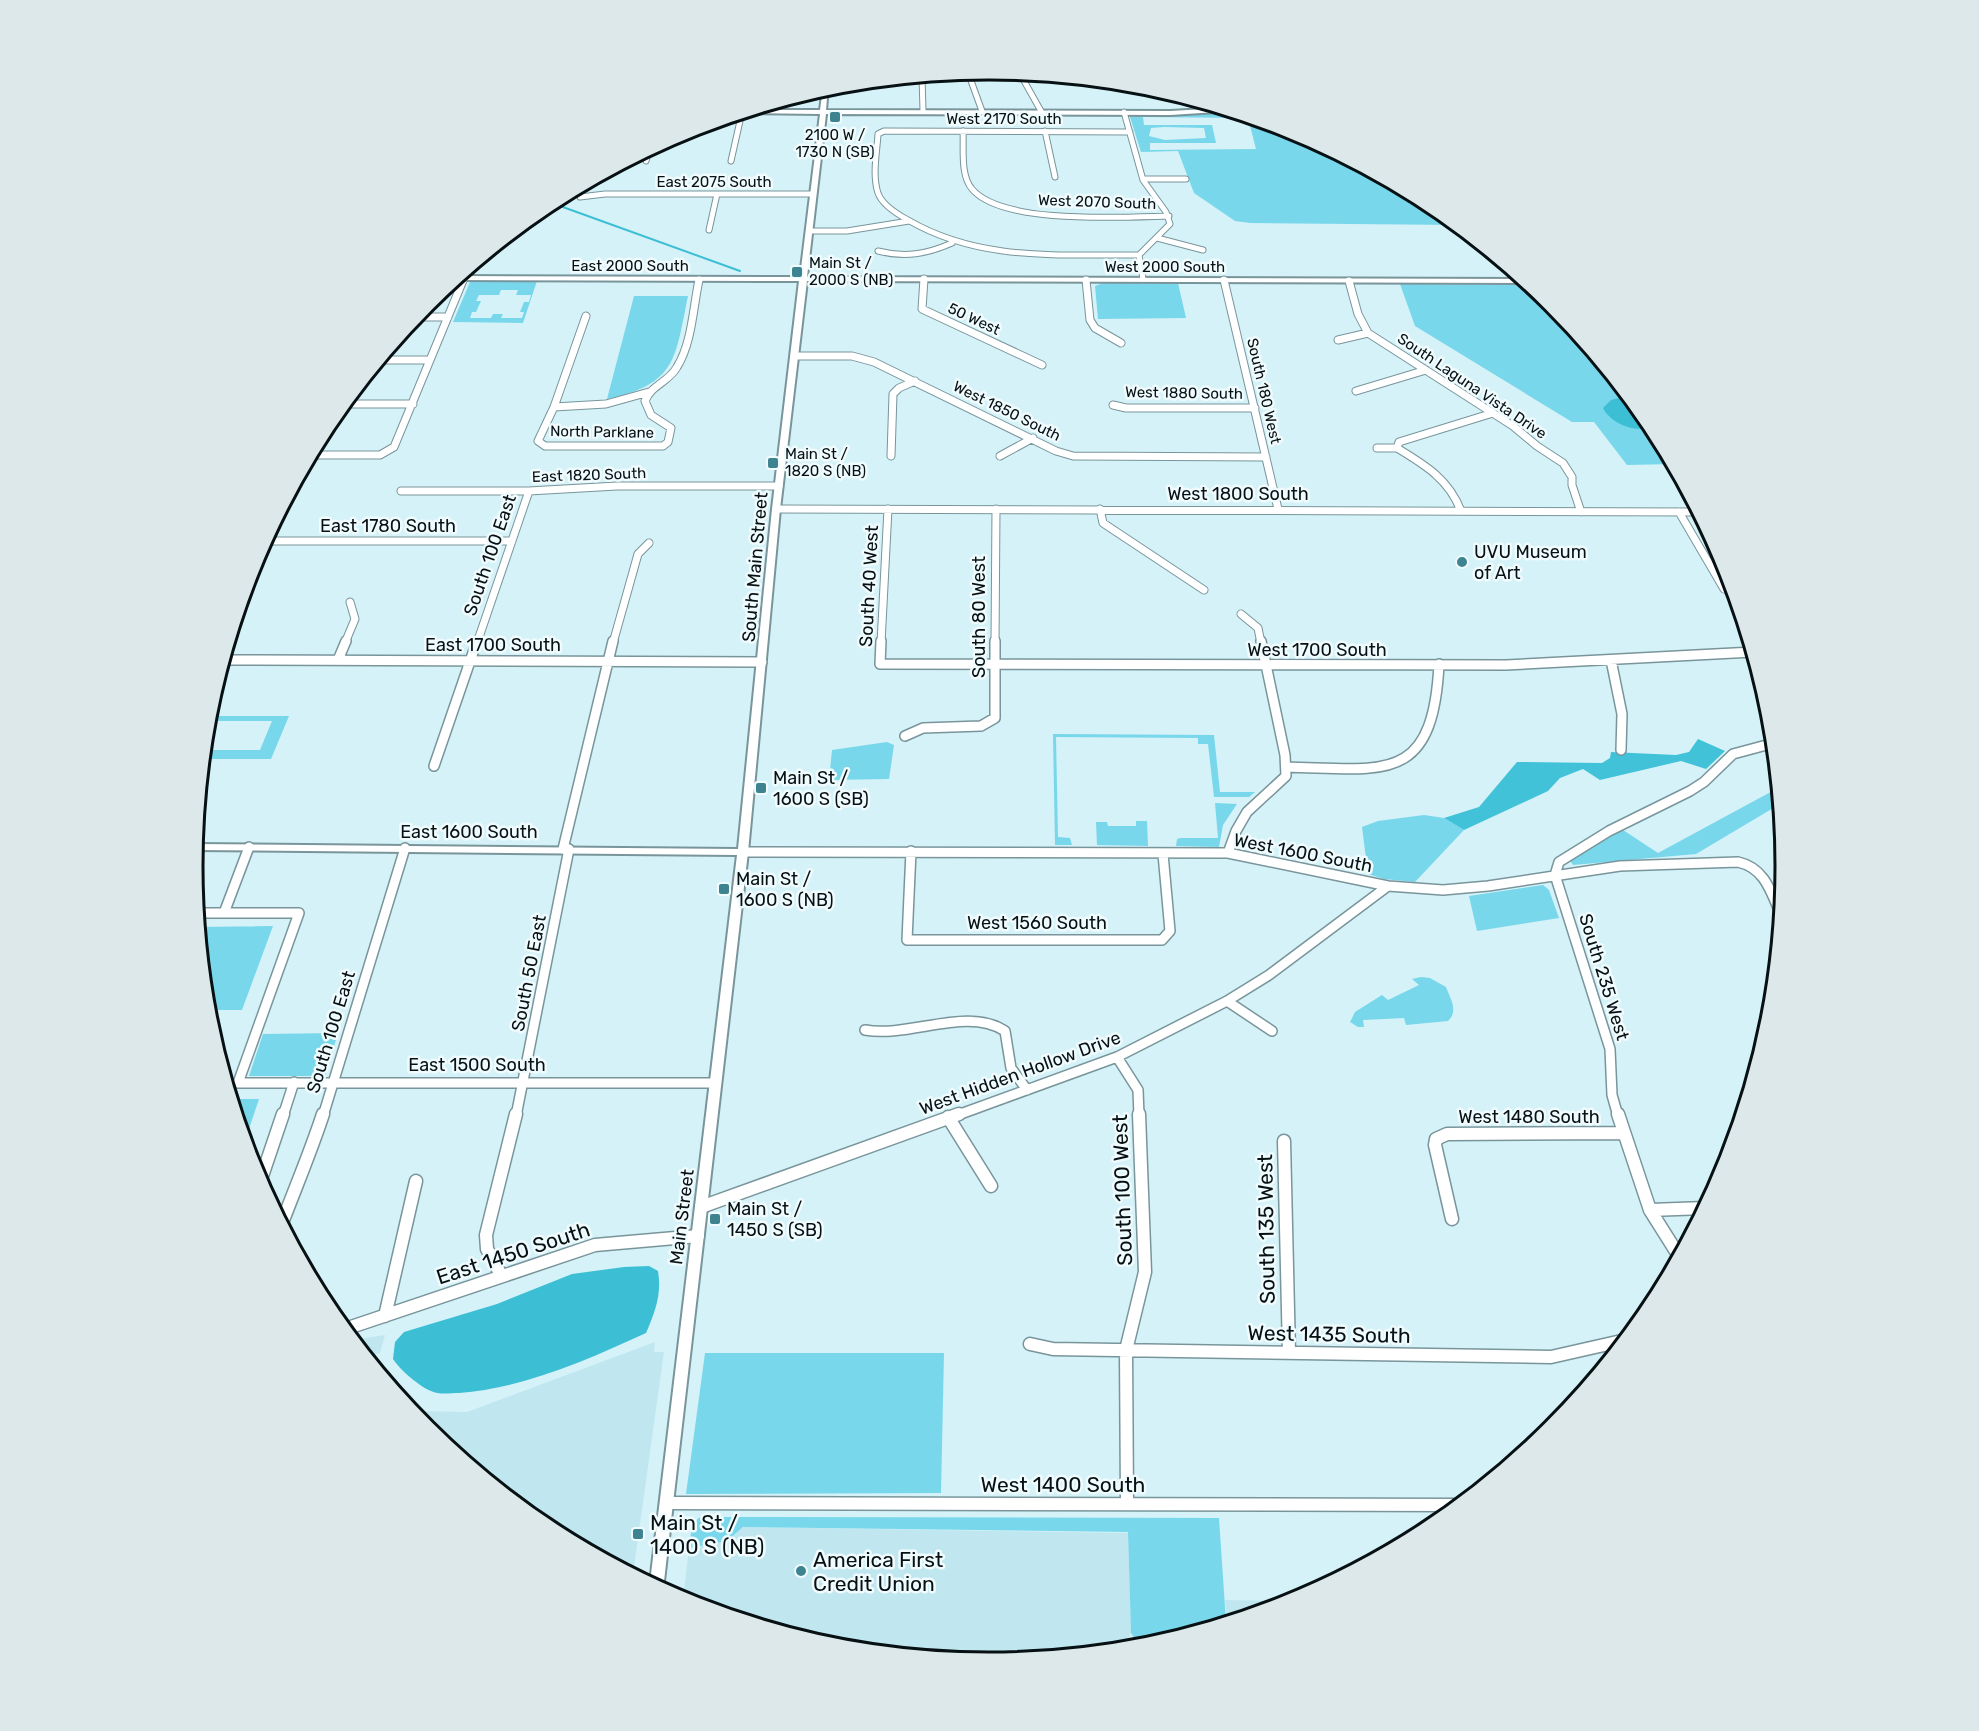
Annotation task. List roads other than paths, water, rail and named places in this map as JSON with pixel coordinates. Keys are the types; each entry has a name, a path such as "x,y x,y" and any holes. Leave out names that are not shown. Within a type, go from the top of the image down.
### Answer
{"street":[{"path":"971,80 982,111"},
{"path":"1024,81 1041,111"},
{"path":"922,83 923,111"},
{"name":"South Main Street","path":"742,852 776,509 825,97"},
{"path":"766,112 1210,111"},
{"path":"810,231 847,231 909,221 928,234 952,243 1002,251 1139,255 1170,224 1167,211 1154,198 1143,179 1124,112"},
{"path":"731,161 741,120"},
{"name":"West 2170 South","path":"909,221 886,204 877,191 878,134 884,131 1130,132"},
{"name":"West 2070 South","path":"963,131 966,172 971,188 977,196 990,203 1005,208 1045,214 1168,216"},
{"path":"1045,131 1055,177"},
{"path":"1143,179 1186,178"},
{"name":"East 2075 South","path":"580,197 605,194 812,194"},
{"path":"710,230 717,194"},
{"path":"1157,238 1203,250"},
{"path":"878,251 901,256 921,255 952,243"},
{"path":"1139,255 1143,280"},
{"name":"East 2000 South","path":"468,278 803,279"},
{"name":"West 2000 South","path":"803,279 1514,281"},
{"name":"50 West","path":"924,279 922,309 1042,365"},
{"path":"586,316 554,407 606,404 649,392 678,367 699,280"},
{"path":"1086,280 1090,320 1095,328 1121,343"},
{"name":"South 180 West","path":"1224,280 1278,509"},
{"path":"1338,340 1368,333 1358,314 1348,281"},
{"path":"320,455 385,453 396,445 448,317 457,288"},
{"path":"427,317 448,317"},
{"name":"South Laguna Vista Drive","path":"1368,333 1493,413 1563,463 1572,477 1572,485 1581,512"},
{"name":"West 1850 South","path":"794,356 852,356 874,362 1073,456 1266,457"},
{"path":"388,360 430,360"},
{"path":"1356,391 1426,370"},
{"path":"891,456 894,394 899,388 915,381"},
{"name":"North Parklane","path":"554,407 538,440 545,446 663,446 668,442 672,431 669,425 648,410 645,401 649,392"},
{"path":"354,404 413,404"},
{"name":"West 1880 South","path":"1113,405 1126,408 1254,408"},
{"path":"1397,448 1398,441 1493,413"},
{"path":"1000,456 1006,450 1033,438"},
{"path":"1377,448 1397,448 1432,470 1448,483 1456,495 1461,511"},
{"name":"East 1820 South","path":"401,491 529,491 617,486 779,486"},
{"name":"South 100 East","path":"434,766 529,491"},
{"name":"West 1800 South","path":"776,509 1691,512"},
{"name":"South 40 West","path":"880,664 888,509"},
{"name":"South 80 West","path":"905,736 923,728 976,727 989,723 996,715 996,509"},
{"path":"1100,509 1103,523 1204,590"},
{"path":"1679,512 1724,589"},
{"name":"East 1780 South","path":"274,541 512,542"},
{"name":"South 50 East","path":"501,1275 487,1249 486,1235 525,1082 566,849 608,660 638,554 649,543"},
{"path":"338,660 355,619 350,602"},
{"path":"1228,853 1242,818 1257,802 1274,790 1286,776 1258,628 1241,614"},
{"name":"West 1700 South","path":"880,664 1506,665 1746,652"},
{"name":"East 1700 South","path":"231,660 762,662"},
{"path":"1611,660 1622,714 1621,750"},
{"path":"1286,767 1389,766 1411,754 1430,725 1438,698 1439,664"},
{"path":"1555,875 1559,862 1609,831 1704,782 1733,754 1766,745"},
{"name":"East 1600 South","path":"204,847 742,852"},
{"path":"205,914 224,914 249,847"},
{"name":"South 100 East","path":"285,1214 302,1169 311,1152 334,1082 405,848"},
{"name":"West 1600 South","path":"742,852 911,850 1228,853 1388,886 1443,890 1641,864 1747,863 1761,873 1774,901"},
{"name":"West 1560 South","path":"911,850 907,940 1162,940 1170,931 1163,854"},
{"name":"Main Street","path":"658,1577 742,852"},
{"name":"South 235 West","path":"1555,875 1610,1049 1612,1095 1624,1133 1650,1210 1675,1249"},
{"name":"West Hidden Hollow Drive","path":"701,1207 1117,1057 1227,1001 1269,975 1388,886"},
{"name":"East 1500 South","path":"224,914 299,913 238,1083 716,1083"},
{"path":"1227,1001 1272,1031"},
{"path":"865,1030 885,1034 949,1024 996,1024 1005,1031 1011,1068 1027,1090"},
{"name":"South 100 West","path":"1117,1057 1138,1090 1145,1272 1126,1350 1127,1504"},
{"path":"264,1169 294,1082"},
{"path":"948,1117 991,1186"},
{"name":"West 1480 South","path":"1452,1218 1435,1145 1436,1138 1447,1134 1624,1133"},
{"name":"South 135 West","path":"1284,1141 1289,1353"},
{"path":"385,1316 417,1181"},
{"path":"1650,1210 1696,1208"},
{"name":"East 1450 South","path":"353,1326 595,1245 698,1236"},
{"name":"West 1435 South","path":"1030,1344 1053,1349 1551,1357 1614,1343"},
{"name":"West 1400 South","path":"666,1503 1446,1505"}],"waterway":[{"path":"562,207 740,271"}],"place":[{"name":"2100 W / 1730 N (SB)","path":"835,117"},
{"name":"Main St / 2000 S (NB)","path":"797,272"},
{"name":"Main St / 1820 S (NB)","path":"773,463"},
{"name":"UVU Museum of Art","path":"1462,562"},
{"name":"Main St / 1600 S (SB)","path":"761,788"},
{"name":"Main St / 1600 S (NB)","path":"724,889"},
{"name":"Main St / 1450 S (SB)","path":"715,1219"},
{"name":"Main St / 1400 S (NB)","path":"638,1534"},
{"name":"America First Credit Union","path":"801,1571"}]}
